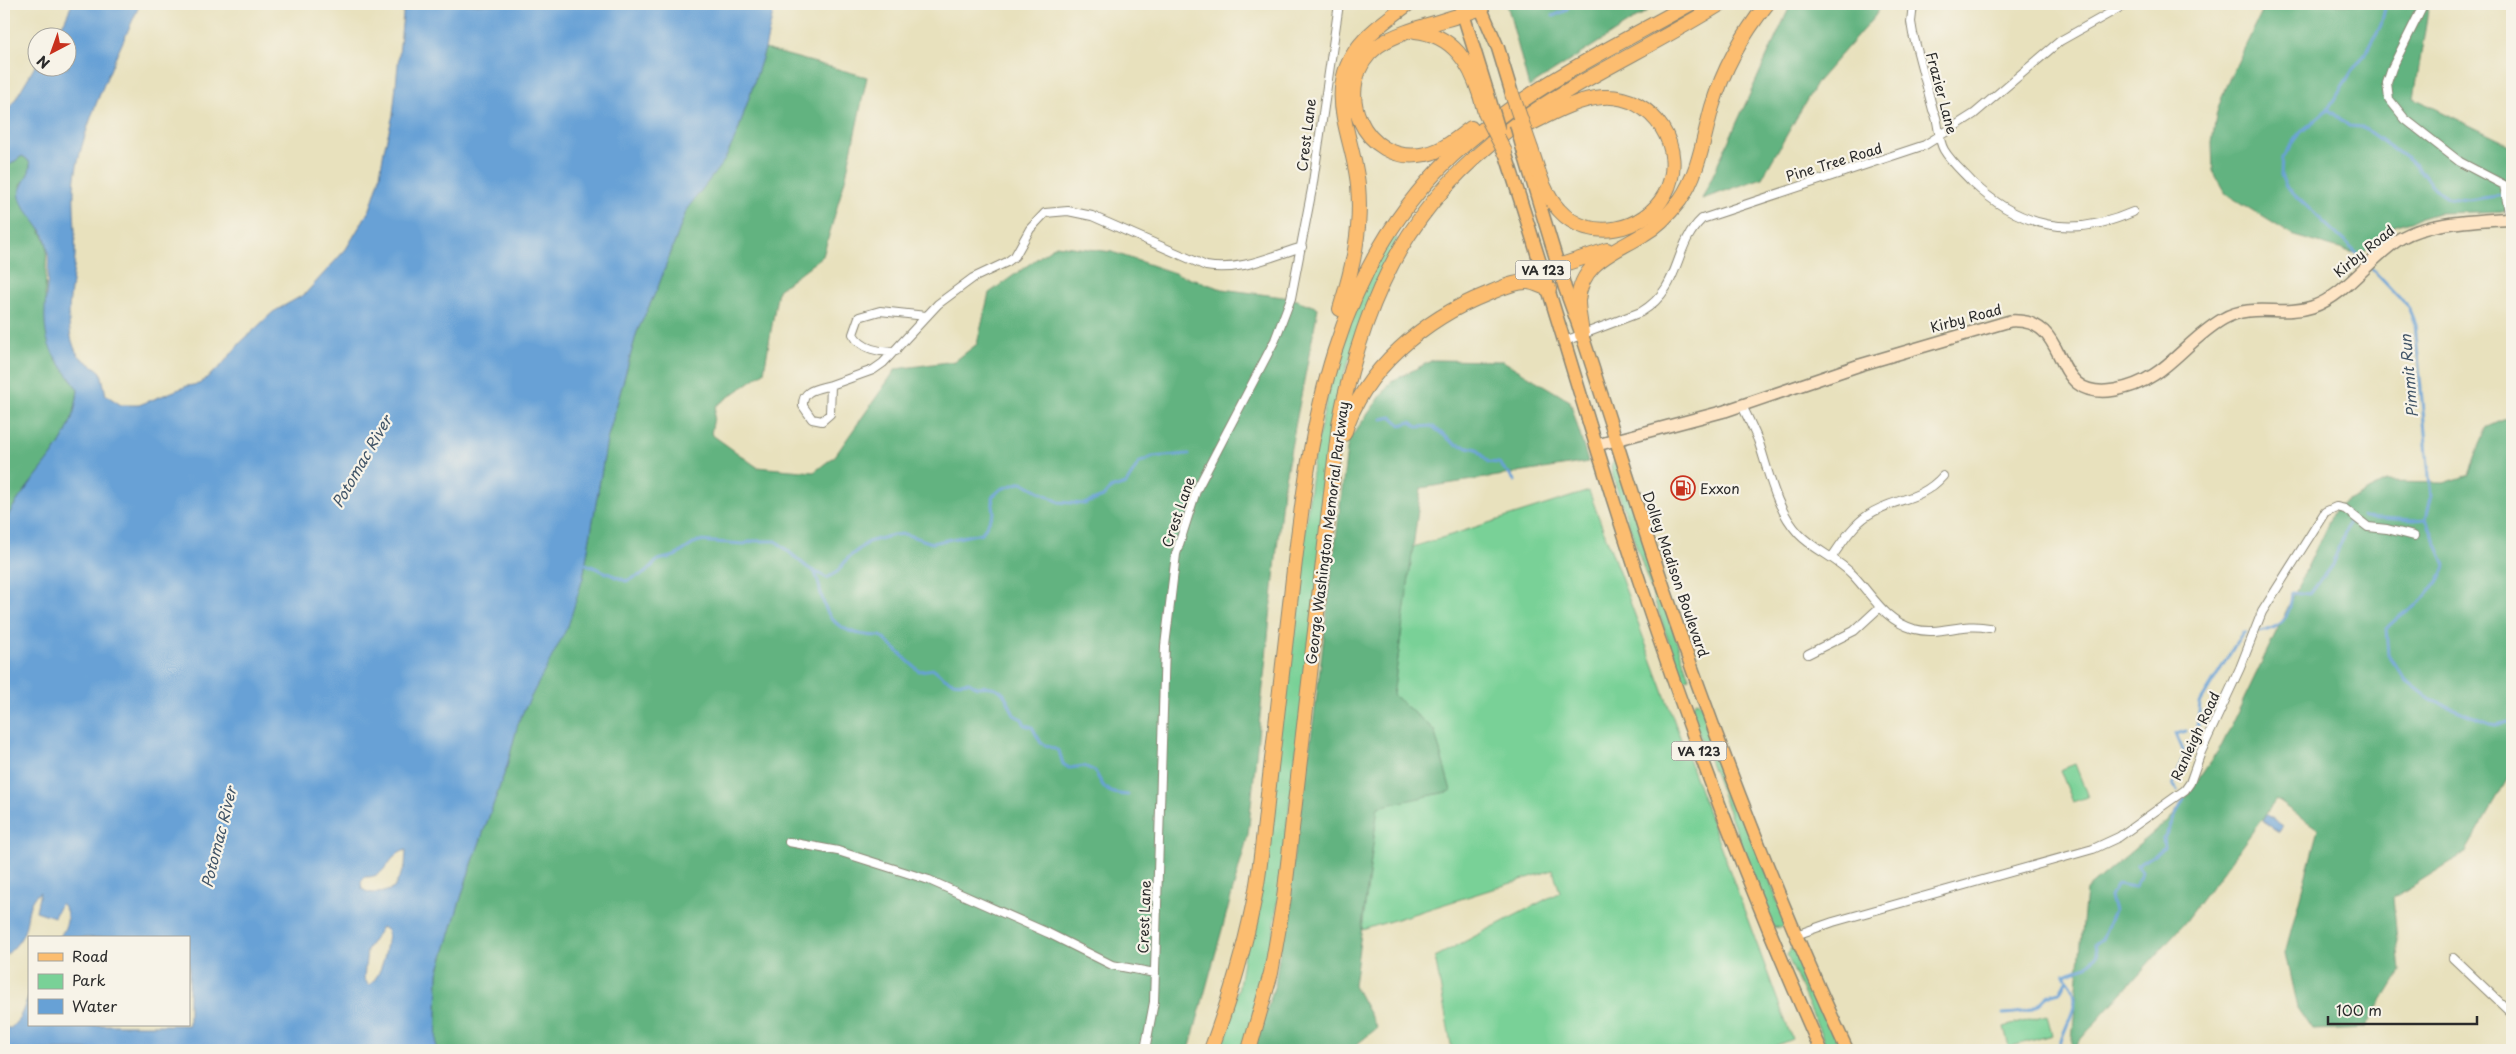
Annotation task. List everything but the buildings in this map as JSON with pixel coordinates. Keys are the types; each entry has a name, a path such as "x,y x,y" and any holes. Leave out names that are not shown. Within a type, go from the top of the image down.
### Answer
{"highway":[{"path":"1332,358 1339,311 1355,257 1359,222 1357,174 1342,108 1343,77 1349,58 1361,42 1408,4"},
{"name":"George Washington Memorial Parkway","path":"1211,1050 1237,969 1256,891 1302,502 1318,412 1332,358 1349,306 1382,242 1414,197 1451,157 1478,133 1547,83 1690,4"},
{"name":"George Washington Memorial Parkway","path":"1250,1050 1272,966 1284,898 1331,478 1339,424 1353,364 1367,317 1385,274 1400,246 1424,211 1461,170 1490,144 1554,98 1720,4"},
{"path":"1582,334 1578,301 1586,275 1597,261 1658,224 1685,192 1696,166 1712,108 1726,70 1744,37 1768,4"},
{"path":"1480,6 1462,9 1392,38 1377,47 1362,64 1355,81 1354,100 1361,123 1374,140 1392,151 1414,156 1434,152 1484,119 1547,83"},
{"path":"1412,31 1434,36 1458,50 1483,93 1486,113 1507,158"},
{"path":"1490,144 1584,101 1604,97 1621,98 1642,107 1662,128 1672,155 1670,178 1662,199 1641,220 1622,228 1592,229 1570,220 1558,209 1542,182 1528,151 1512,94"},
{"path":"1543,271 1624,245"},
{"path":"1331,478 1348,420 1358,402 1378,374 1410,339 1441,316 1464,303 1513,284 1528,282 1549,289"}],"main road":[{"path":"1480,6 1512,94"},
{"path":"1462,9 1483,93"},
{"name":"Dolley Madison Boulevard","path":"1528,151 1558,266 1582,334 1655,561 1699,687 1796,935 1847,1050"},
{"name":"VA 123","path":"1507,158 1633,561 1678,694 1775,944 1821,1050"},
{"name":"Kirby Road","path":"1597,445 1742,406 1911,349 1999,323 2017,320 2030,322 2046,331 2066,372 2081,386 2105,391 2122,388 2144,381 2163,370 2209,330 2232,314 2252,309 2293,311 2312,307 2333,295 2401,238 2418,231 2510,216"},
{"path":"1678,694 1699,687"},
{"path":"1775,944 1796,935"}],"street":[{"name":"Crest Lane","path":"1146,1050 1154,1002 1165,646 1176,554 1196,491 1283,323 1291,298 1312,189 1339,4"},
{"name":"Frazier Lane","path":"1913,4 1911,22 1913,34 1943,150 1979,188 1997,203 2028,220 2053,226 2079,228 2114,221 2133,212"},
{"name":"Pine Tree Road","path":"1565,341 1641,312 1662,297 1690,233 1707,216 1905,153 1940,136 1974,114 2060,41 2126,4"},
{"path":"2424,4 2392,68 2387,83 2389,99 2405,119 2460,162 2501,183 2506,190 2510,216"},
{"path":"831,385 830,414 822,421 812,419 803,406 805,395 809,391 873,370 896,351 938,304 966,283 1011,259 1022,248 1030,229 1038,218 1054,210 1092,216 1197,262 1218,268 1242,265 1302,247"},
{"path":"896,351 876,350 862,345 853,334 859,317 880,311 926,316"},
{"path":"1742,406 1757,439 1783,512 1800,535 1832,557 1860,583 1879,608 1891,618 1917,630 1938,630 1975,625 1989,628"},
{"path":"1832,557 1847,535 1868,514 1926,492 1943,476"},
{"name":"Ranleigh Road","path":"1796,935 1833,922 2093,849 2119,838 2185,790 2190,783 2201,752 2240,668 2260,617 2325,512 2336,507 2345,509 2368,527 2381,528 2414,536"},
{"path":"1808,654 1854,631 1879,608"},
{"path":"789,842 838,851 929,880 1048,932 1112,965 1155,973"},
{"path":"2453,958 2512,1014"}],"green space":[{"path":"1507,4 1658,4 1529,87"},
{"path":"1791,4 1882,4 1875,16 1817,82 1762,178 1702,199"},
{"path":"2266,4 2429,4 2414,98 2512,146 2512,169 2507,172 2512,172 2512,211 2438,213 2387,228 2361,255 2294,236 2226,194 2213,171 2212,143 2216,115 2225,88"},
{"path":"765,49 867,77 846,176 823,256 778,290 764,372 716,406 711,434 757,467 814,472 835,456 896,369 955,361 977,344 989,293 1056,245 1112,252 1222,289 1291,298 1318,308 1283,489 1248,835 1189,1050 436,1050 438,973 467,878 507,766 519,720 543,673 583,578 607,440 637,332 658,287 687,209 737,134"},
{"path":"22,156 27,159 30,166 30,170 21,185 26,209 35,219 47,244 45,296 56,359 68,373 78,390 68,429 59,445 25,490 4,523 4,169"},
{"path":"1392,237 1398,239 1383,267 1343,377 1272,946 1245,1050 1217,1050 1239,987 1294,618 1314,457 1334,367 1362,288"},
{"path":"1433,360 1503,361 1570,401 1588,462 1421,488 1393,695 1434,730 1451,791 1378,807 1354,985 1377,1028 1350,1050 1254,1050 1275,984 1314,717 1348,441 1392,381"},
{"path":"2512,416 2512,771 2465,853 2393,898 2400,971 2365,1028 2312,1030 2297,1008 2285,953 2318,829 2276,800 2186,921 2071,1050 2086,890 2173,816 2222,745 2336,507 2386,482 2444,483 2469,475 2486,428"},
{"path":"1615,459 1617,460 1689,678 1684,680 1680,676 1613,477 1611,466"},
{"path":"1589,491 1792,1039 1765,1050 1452,1050 1435,957 1560,892 1553,870 1362,930 1378,806 1451,791 1434,730 1393,695 1413,547"},
{"path":"1697,701 1701,704 1786,923 1781,928 1773,927 1689,707"},
{"path":"2075,764 2088,797 2073,802 2060,770"},
{"path":"1792,948 1796,949 1843,1050 1828,1050 1787,955"},
{"path":"2047,1015 2052,1035 2009,1047 2004,1027"}],"water":[{"name":"Potomac River","path":"72,4 140,4 96,104 77,166 74,189 75,257 69,313 69,324 74,347 82,358 101,372 106,395 121,405 139,405 187,386 199,384 220,367 241,342 273,312 305,294 346,249 370,209 379,181 384,150 393,115 404,4 775,4 765,49 737,134 724,161 687,209 658,287 637,332 607,440 583,578 568,626 519,720 507,766 467,878 438,973 436,1050 4,1050 4,1028 11,1028 19,1019 28,998 28,1026 190,1026 190,936 60,936 67,920 64,907 61,903 54,917 36,911 40,892 32,900 22,936 16,946 4,957 4,523 25,490 59,445 68,429 78,390 49,345 45,320 48,269 47,245 42,232 25,209 20,198 20,192 30,170 28,160 22,156 4,169 4,118 28,78 78,78 78,28 60,28","holes":["406,850 405,866 394,888 378,893 370,892 362,889 361,882 365,877 378,874 394,857","382,927 388,931 385,953 378,975 369,986 364,978 367,950"]},
{"path":"2266,814 2283,826 2279,832 2262,821"}],"waterway":[{"path":"1553,16 1565,11 1571,4"},
{"name":"Pimmit Run","path":"2366,262 2286,187 2281,175 2282,158 2301,132 2328,109 2367,51 2381,25 2386,4"},
{"path":"2328,109 2349,126 2362,127 2416,165 2432,186 2449,198 2468,200 2512,194"},
{"name":"Pimmit Run","path":"2370,267 2408,307 2415,324 2431,498 2426,519 2446,565 2432,589 2386,629 2388,655 2406,681 2431,700 2495,725 2512,721"},
{"path":"1382,419 1392,417 1401,425 1411,422 1417,427 1432,426 1455,444 1477,449 1488,462 1499,463 1515,481"},
{"path":"586,564 626,581 645,573 658,560 675,556 698,541 744,544 753,541 776,541 808,568 827,578 837,572 849,557 868,542 893,535 905,534 932,543 982,533 994,513 992,497 1001,489 1022,482 1059,502 1084,504 1103,497 1110,489 1126,484 1139,463 1153,457 1189,454"},
{"path":"2363,517 2426,519"},
{"path":"2260,632 2275,627 2284,619 2290,607 2292,592 2310,594 2332,565 2349,522 2352,521"},
{"path":"815,573 828,613 839,626 854,633 881,636 919,671 934,669 946,679 954,682 969,682 977,687 986,686 998,689 1005,696 1014,715 1022,719 1025,725 1032,727 1041,743 1059,751 1063,764 1069,768 1084,766 1095,771 1107,790 1115,794 1128,795"},
{"path":"2197,727 2200,703 2243,632 2246,632"},
{"path":"2178,790 2173,785 2185,755 2176,734 2186,731"},
{"path":"2059,1050 2073,1011 2075,996 2073,988 2064,974 2087,966 2097,955 2095,944 2102,939 2114,911 2110,897 2117,884 2135,887 2142,872 2137,866 2165,848 2164,838 2184,799"},
{"path":"2003,1014 2031,1009 2048,996 2060,992 2066,981"}],"place":[{"name":"Exxon","path":"1683,488"}]}
